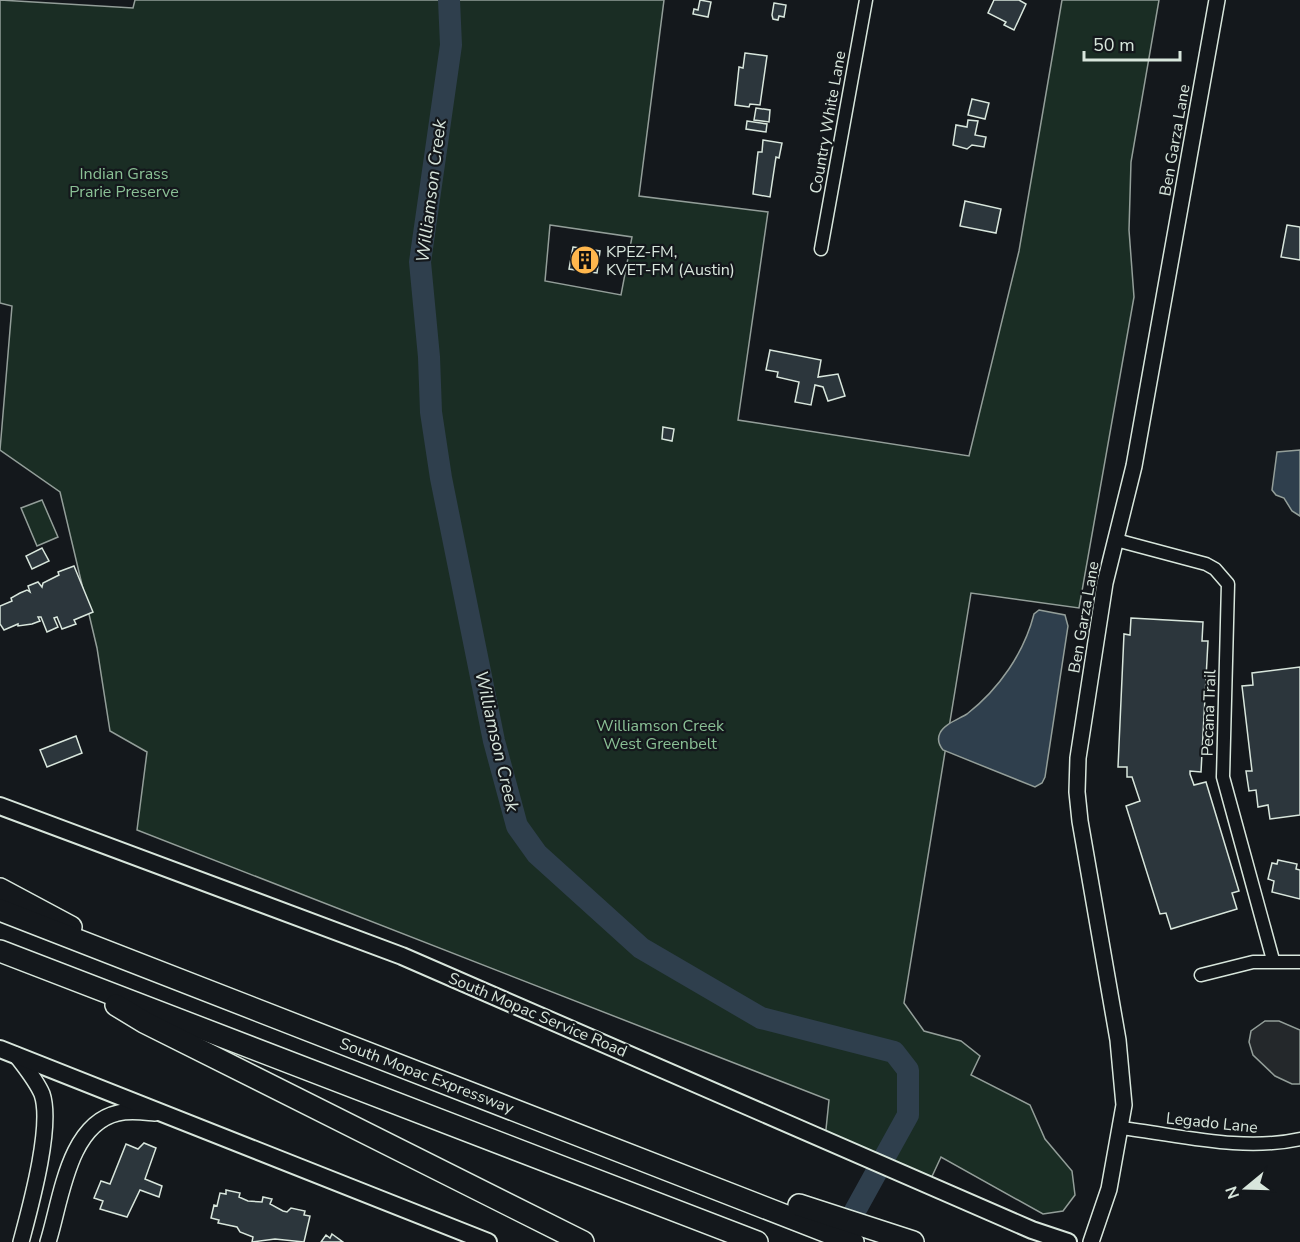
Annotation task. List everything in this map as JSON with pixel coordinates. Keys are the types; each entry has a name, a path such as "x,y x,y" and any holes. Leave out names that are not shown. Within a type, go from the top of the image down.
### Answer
{"highway":[{"path":"0,889 50,914 109,952"},
{"name":"South Mopac Expressway","path":"0,910 703,1182 791,1210 853,1242"},
{"path":"0,951 756,1242"},
{"path":"75,979 144,1022 583,1242"},
{"path":"791,1210 912,1242"}],"main road":[{"name":"South Mopac Service Road","path":"0,806 402,956 1032,1230 1068,1242"},
{"path":"8,1052 488,1242"}],"street":[{"name":"Country White Lane","path":"821,249 866,0"},
{"name":"Ben Garza Lane","path":"1091,1242 1109,1189 1124,1105 1118,1041 1077,792 1078,758 1105,583 1134,466 1217,0"},
{"name":"Pecana Trail","path":"1116,540 1206,564 1215,569 1228,584 1222,777 1273,960"},
{"path":"1201,975 1253,962 1273,960 1300,962"},
{"path":"8,1052 35,1082 45,1107 38,1174 21,1242"},
{"path":"48,1242 73,1157 85,1133 95,1124 119,1113 162,1113"},
{"name":"Legado Lane","path":"1121,1128 1242,1144 1265,1144 1300,1139"}],"green space":[{"path":"0,0 133,8 135,0 664,0 639,196 768,212 738,420 969,456 1019,251 1062,0 1159,0 1131,162 1129,230 1134,297 1079,608 971,593 904,1003 924,1031 961,1041 980,1056 971,1075 1030,1105 1045,1139 1072,1171 1075,1195 1063,1211 1043,1214 941,1157 928,1185 825,1139 829,1100 137,830 147,752 110,731 97,648 60,492 0,450 12,306 0,303","holes":["550,225 632,237 621,295 545,281"]},
{"path":"42,500 58,537 37,546 21,508"}],"shaded area":[{"path":"1265,1021 1279,1021 1300,1030 1300,1084 1292,1084 1275,1076 1253,1055 1249,1042 1251,1031"}],"water":[{"path":"1300,450 1300,516 1292,511 1284,498 1276,495 1272,490 1277,452"},
{"path":"1039,610 1065,615 1068,626 1045,777 1042,783 1035,787 943,750 939,740 940,733 945,727 967,714 1000,682 1017,656 1034,614"}],"building":[{"path":"700,0 711,2 708,17 693,14 694,9 698,10"},
{"path":"994,0 1019,0 1026,4 1014,30 1004,25 1006,22 988,13"},
{"path":"774,3 786,5 784,17 779,16 778,20 773,19 772,15"},
{"path":"745,53 767,56 760,105 750,104 749,107 735,105 739,67 743,68"},
{"path":"972,99 989,103 985,119 968,115"},
{"path":"756,108 770,110 769,122 754,120"},
{"path":"968,120 978,121 975,135 986,137 984,147 972,145 967,149 953,145 956,125 967,127"},
{"path":"747,121 767,124 766,132 746,129"},
{"path":"763,140 782,143 779,158 776,157 770,197 753,194 758,152 762,152"},
{"path":"965,201 1001,209 996,233 960,226"},
{"path":"1287,225 1300,227 1300,260 1281,257"},
{"name":"KPEZ-FM, KVET-FM (Austin)","path":"573,247 600,251 597,273 569,269"},
{"path":"770,350 821,360 818,377 838,374 845,396 828,401 823,387 815,385 811,405 795,402 799,382 777,377 778,372 766,370"},
{"path":"663,427 674,429 672,441 662,439"},
{"path":"42,548 49,561 32,569 26,556"},
{"path":"74,566 93,612 74,620 76,624 62,629 57,617 54,618 58,627 47,632 41,617 38,617 40,621 18,626 18,624 4,630 0,624 0,606 12,601 11,598 20,593 27,590 30,592 28,586 38,582 42,587 43,583 59,575 58,572"},
{"path":"1131,618 1203,622 1202,641 1208,641 1201,772 1190,771 1190,774 1194,785 1206,782 1239,891 1232,893 1237,909 1171,929 1166,913 1160,914 1126,806 1140,801 1132,777 1127,777 1127,767 1118,767 1124,634 1130,635"},
{"path":"1300,667 1300,815 1270,819 1268,805 1258,807 1256,790 1249,791 1246,771 1252,771 1242,686 1253,685 1252,673"},
{"path":"76,736 82,753 47,767 40,750"},
{"path":"1278,860 1297,864 1296,869 1300,870 1300,899 1272,892 1274,881 1268,879 1272,863 1277,864"},
{"path":"144,1143 156,1148 145,1179 162,1186 159,1197 140,1190 127,1217 100,1209 103,1201 94,1198 101,1181 110,1184 126,1144 138,1149"},
{"path":"226,1190 240,1193 239,1197 248,1201 262,1202 263,1197 272,1199 270,1204 283,1211 287,1212 291,1208 305,1211 304,1215 310,1216 304,1242 275,1239 252,1242 253,1237 240,1232 237,1227 218,1223 219,1220 211,1218 214,1205 217,1206 220,1193 226,1194"},
{"path":"332,1234 343,1242 321,1242 326,1235 330,1238"}],"waterway":[{"name":"Williamson Creek","path":"449,0 451,45 420,262 429,357 431,412 441,478 494,741 517,826 537,854 641,948 761,1018 894,1052 908,1070 908,1115 840,1238"}],"place":[{"name":"KPEZ-FM, KVET-FM (Austin)","path":"585,260"}],"park label":[{"name":"Indian Grass Prarie Preserve","path":"124,182"},
{"name":"Williamson Creek West Greenbelt","path":"660,734"}]}
